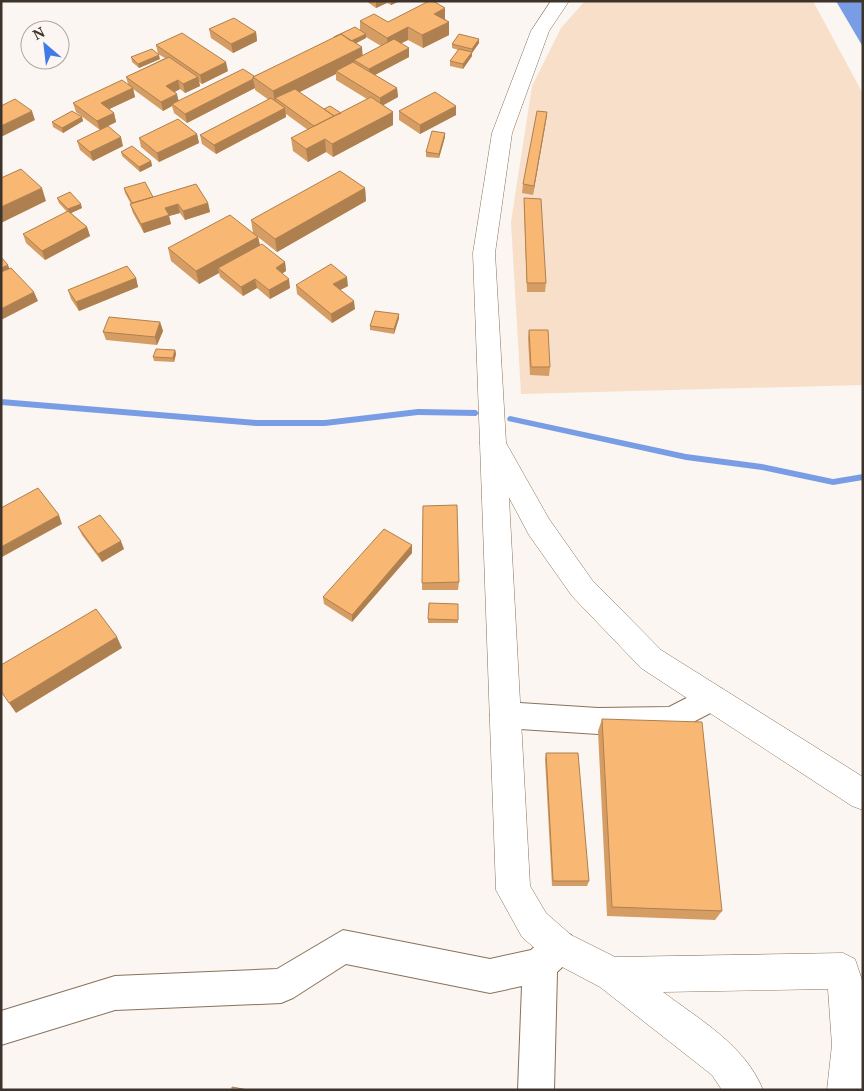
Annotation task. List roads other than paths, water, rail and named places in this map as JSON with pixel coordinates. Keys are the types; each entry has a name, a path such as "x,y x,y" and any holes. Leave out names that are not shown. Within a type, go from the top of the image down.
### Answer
{"main road":[{"path":"560,1 540,31 502,132 484,253 513,890 534,924 549,956 612,975 853,971 850,1006 851,1050 846,1090"},
{"path":"493,443 539,527 582,588 651,659 863,795"},
{"path":"612,975 725,1062 745,1090"}],"street":[{"path":"505,715 598,721 672,720 712,698"},
{"path":"1,1028 115,993 281,986 343,946 490,976 549,956 536,1090"}],"water":[{"path":"836,1 863,1 863,47"}],"waterway":[{"path":"1,402 256,423 325,423 418,412 476,413"},
{"path":"510,419 686,457 762,467 833,482 863,477"}]}
